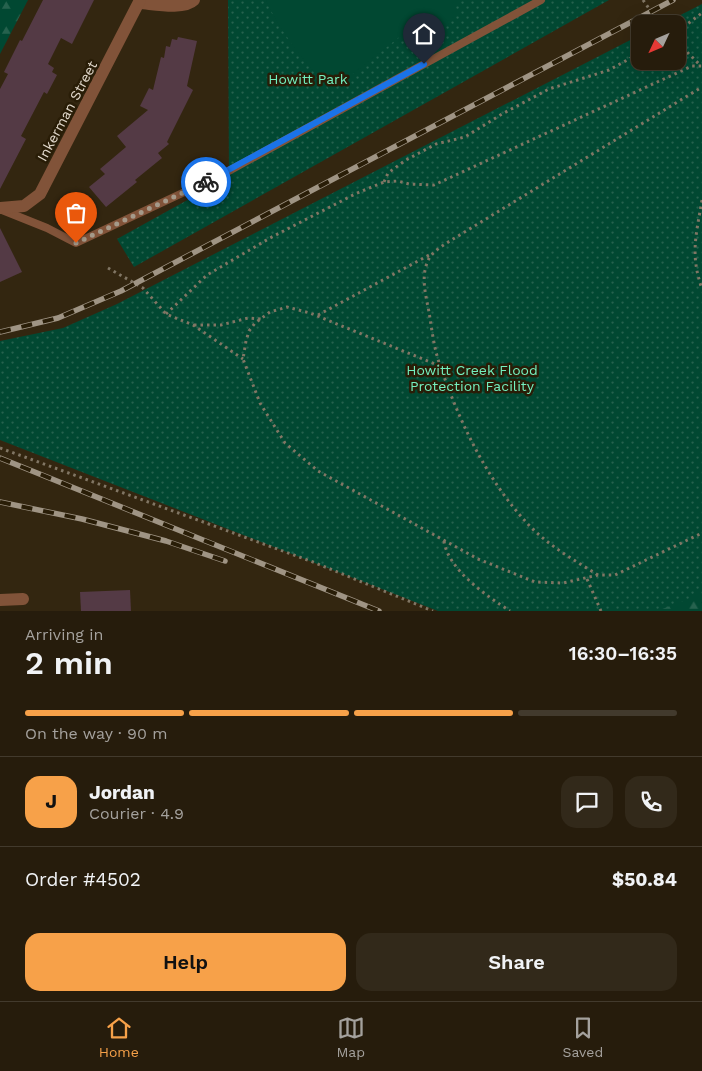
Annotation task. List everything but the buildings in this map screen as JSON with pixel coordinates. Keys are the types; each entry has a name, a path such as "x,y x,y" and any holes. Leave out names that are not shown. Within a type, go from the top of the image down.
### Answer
{"street":[{"name":"Inkerman Street","path":"0,208 24,206 40,194 140,1 165,6 190,4 194,0"},
{"path":"0,600 23,599"}],"lane":[{"path":"0,208 76,243 225,173 541,0"}],"path":[{"path":"643,0 654,15"},
{"path":"686,25 702,13"},
{"path":"686,51 701,66"},
{"path":"384,182 388,173 400,164 436,144 465,137 548,89 609,70 631,58"},
{"path":"166,314 207,275 270,238 354,194 384,182 398,181 409,184 434,185 692,66 701,66"},
{"path":"317,316 434,253 445,244 702,87"},
{"path":"702,200 694,249 696,272 702,289"},
{"path":"434,253 428,261 424,282 432,331 440,366 464,427 479,455 512,505 528,524 562,552 598,576"},
{"path":"108,268 143,288 166,314 193,325 243,359"},
{"path":"440,366 317,316 287,307 270,312 249,331 243,359 260,403 285,443 318,471 478,559 535,582 563,583 598,576 615,575 702,533"},
{"path":"193,325 222,325 248,318 261,319"},
{"path":"0,448 313,562 432,611"},
{"path":"444,540 445,550 458,568 482,593 510,611"},
{"path":"587,579 601,611"}],"green space":[{"path":"0,0 28,0 0,54"},
{"name":"Howitt Park","path":"228,0 609,0 134,267 117,239 229,177"},
{"path":"266,0 461,0 456,5 456,15 437,29 426,16 331,91 303,59 279,25"},
{"name":"Howitt Creek Flood Protection Facility","path":"702,4 702,611 438,611 0,440 0,341 63,328 117,304 631,40 631,70 686,70 686,15 681,15"},
{"path":"702,594 702,611 657,611"}],"railway":[{"path":"0,332 58,318 121,291 673,0"},
{"path":"0,458 379,611"},
{"path":"0,502 82,519 166,541 225,561"}],"way so far":[{"path":"76,243 206,182"}],"route":[{"path":"206,182 424,64"}]}
